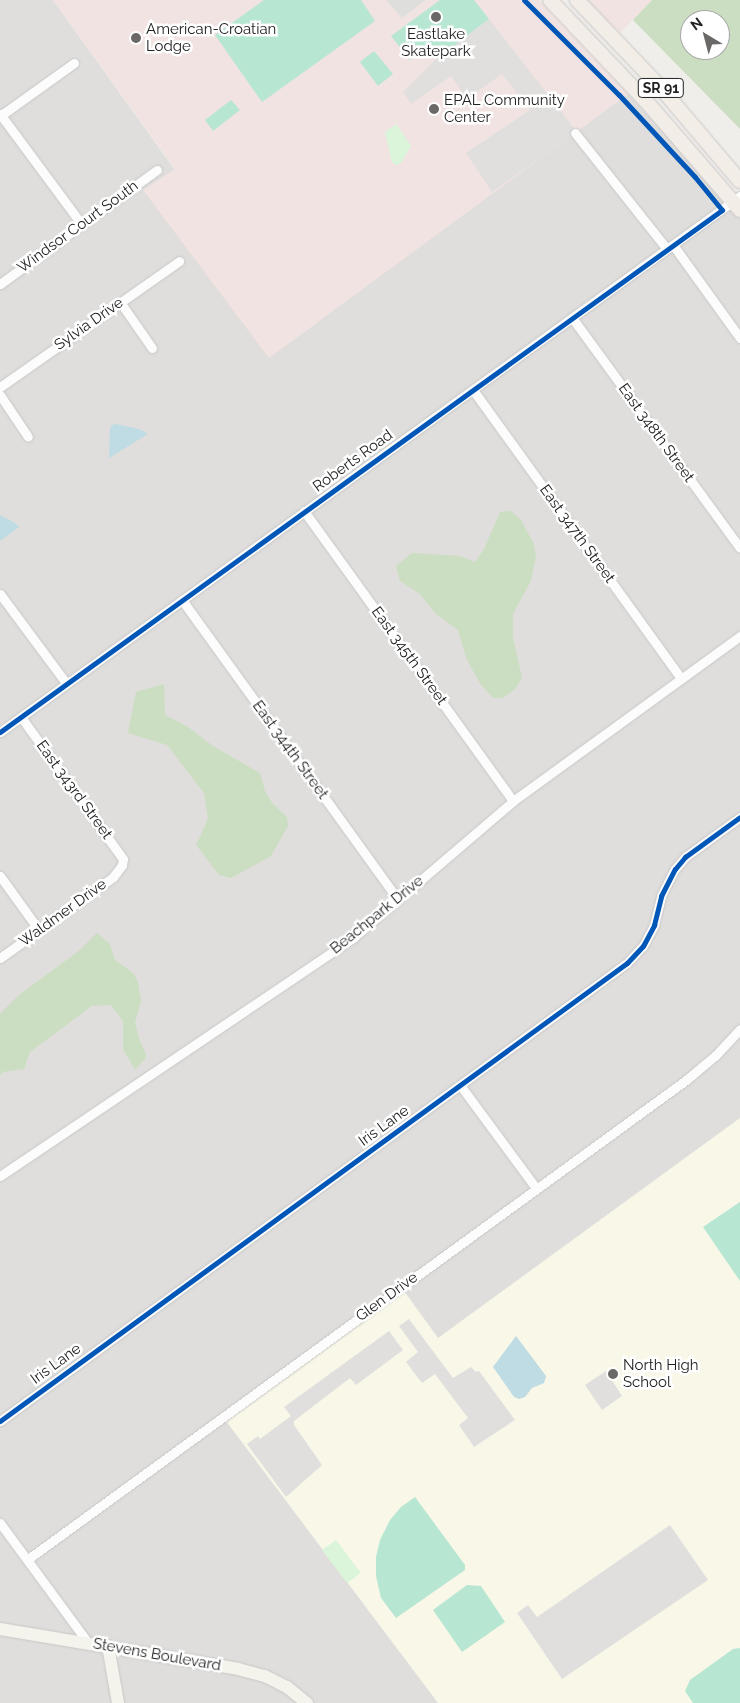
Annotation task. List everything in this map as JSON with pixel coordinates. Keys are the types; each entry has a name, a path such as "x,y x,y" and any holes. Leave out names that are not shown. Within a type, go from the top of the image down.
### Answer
{"main road":[{"name":"SR 91","path":"550,0 646,101 738,203"},
{"name":"SR 91","path":"577,0 661,88 740,180"}],"street":[{"path":"74,63 0,115 82,225"},
{"path":"575,133 670,247 740,338"},
{"name":"Windsor Court South","path":"0,284 157,170"},
{"name":"Roberts Road","path":"0,732 670,247 738,203"},
{"name":"Sylvia Drive","path":"0,387 179,261"},
{"path":"120,302 152,348"},
{"name":"East 348th Street","path":"572,319 740,548"},
{"name":"East 347th Street","path":"473,390 681,678"},
{"path":"0,395 28,437"},
{"name":"East 345th Street","path":"304,511 513,801"},
{"path":"0,594 66,683"},
{"name":"East 344th Street","path":"182,600 398,899"},
{"name":"Beachpark Drive","path":"0,1176 354,937 513,801 740,636"},
{"name":"East 343rd Street","path":"20,717 121,854 122,865"},
{"name":"Iris Lane","path":"0,1420 627,963 643,946 654,925 661,896 675,869 685,857 740,817"},
{"name":"Waldmer Drive","path":"0,958 113,877 122,865"},
{"path":"0,876 39,930"},
{"name":"Glen Drive","path":"28,1558 703,1067 740,1029"},
{"path":"460,1085 536,1188"},
{"path":"0,1523 28,1558 88,1643"},
{"name":"Stevens Boulevard","path":"0,1628 108,1646 265,1676 287,1687 307,1703"},
{"path":"108,1646 118,1703"}],"shaded area":[{"path":"0,0 53,0 175,170 144,190 492,192 628,94 740,215 740,1703 0,1703"},
{"path":"53,0 387,0 402,18 426,0 539,0 628,94 269,358 143,190 175,169"},
{"path":"386,0 426,0 402,18"},
{"path":"586,0 652,0 620,33"},
{"path":"489,19 577,132 492,192 466,153 530,110 502,74 467,99 451,76 411,104 403,92 435,60"},
{"name":"North High School","path":"740,1118 740,1703 438,1703 226,1421 404,1291 438,1338"},
{"path":"409,1319 453,1378 471,1367 476,1372 479,1371 515,1420 474,1447 459,1425 468,1418 435,1374 422,1383 406,1362 418,1352 399,1326"},
{"path":"389,1331 403,1350 356,1385 350,1378 294,1421 294,1425 322,1465 286,1497 247,1444 258,1436 260,1439 291,1416 284,1407"},
{"path":"606,1371 622,1396 602,1410 585,1385"},
{"path":"670,1525 708,1580 562,1679 517,1613 528,1605 537,1617"}],"green space":[{"path":"264,0 361,0 375,21 262,102 215,35"},
{"name":"Eastlake Skatepark","path":"440,0 474,0 489,19 437,59 428,47 410,60 391,36"},
{"path":"652,0 740,0 740,129 633,20"},
{"path":"374,51 393,74 378,86 360,62"},
{"path":"231,100 240,110 213,131 205,120"},
{"path":"396,124 411,146 401,163 396,165 392,162 385,132"},
{"path":"511,511 521,520 534,544 536,557 531,581 513,614 513,637 522,678 515,689 503,698 493,698 481,685 466,658 458,630 435,613 420,594 400,581 396,566 412,553 460,556 475,562 484,549 500,512"},
{"path":"164,684 165,715 188,727 213,746 260,773 265,791 272,803 287,817 288,826 271,856 231,878 219,875 196,845 208,819 204,793 167,745 128,733 136,692"},
{"path":"97,933 110,944 115,960 133,973 138,982 141,1001 135,1023 140,1042 146,1054 145,1059 135,1070 123,1049 123,1021 111,1005 92,1006 30,1052 24,1069 3,1072 0,1075 0,1014 19,995 80,950"},
{"path":"740,1202 740,1281 703,1227"},
{"path":"415,1497 465,1565 465,1570 396,1618 381,1598 376,1576 376,1557 380,1540 390,1520 401,1507"},
{"path":"336,1540 361,1573 347,1583 322,1550"},
{"path":"467,1585 481,1586 505,1622 462,1652 433,1610"},
{"path":"740,1648 740,1703 693,1703 685,1691 690,1680 733,1649"}],"water":[{"path":"116,424 139,429 148,434 109,458 110,429 112,425"},
{"path":"0,515 19,527 0,541"},
{"path":"516,1336 546,1376 544,1383 532,1388 525,1397 519,1399 514,1397 493,1367"}],"cycle path":[{"path":"0,732 722,210 695,177 619,95 524,0"},
{"path":"0,1421 627,963 643,946 654,925 661,896 675,869 685,857 740,817"}],"place":[{"name":"Eastlake Skatepark","path":"436,17"},
{"name":"American-Croatian Lodge","path":"136,38"},
{"name":"EPAL Community Center","path":"434,109"},
{"name":"North High School","path":"613,1374"}]}
